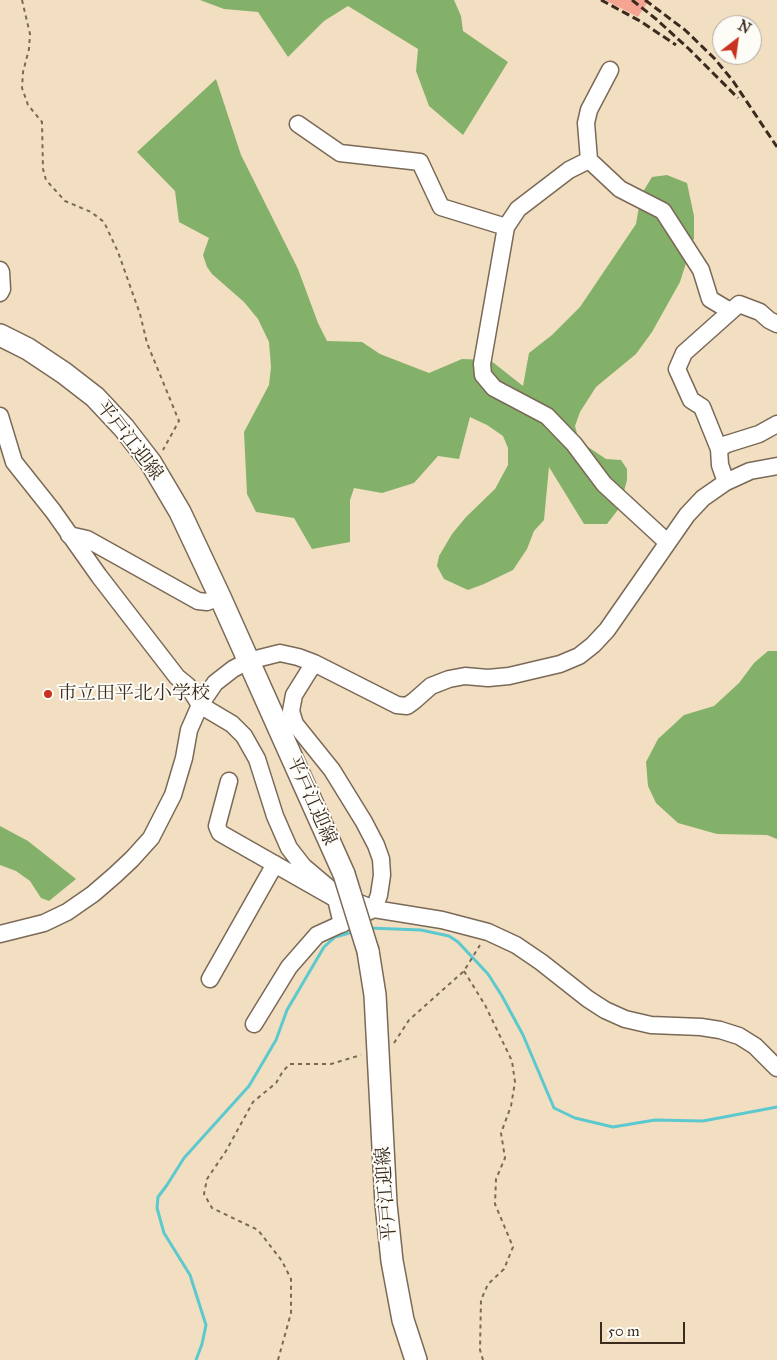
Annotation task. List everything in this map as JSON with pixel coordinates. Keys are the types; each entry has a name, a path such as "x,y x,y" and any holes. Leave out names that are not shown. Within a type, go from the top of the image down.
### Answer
{"main road":[{"name":"平戸江迎線","path":"0,335 28,349 95,397 124,428 151,463 180,512 220,597 344,874 368,951 375,995 386,1204 392,1261 403,1320 416,1360"}],"street":[{"path":"610,70 588,110 586,123 589,160 620,189 662,210 701,270 710,299 730,310"},
{"path":"298,124 340,153 420,162 441,207 506,227"},
{"path":"589,160 568,170 518,208 506,227 482,364 483,375 494,388 547,416 574,444 604,484 667,542"},
{"path":"0,270 2,272 0,293"},
{"path":"726,482 720,465 719,449 702,407 691,400 677,369 684,353 730,310 739,304 760,312 777,324"},
{"path":"0,416 14,462 177,677 188,686 200,705 232,724 244,736 257,759 275,816 289,848 303,866 330,888 374,910 442,920 488,932 516,946 541,962 588,999 605,1010 625,1019 651,1025 701,1027 739,1036 754,1046 777,1068"},
{"path":"719,449 727,444 759,434 777,424"},
{"path":"0,934 44,923 67,912 93,894 132,859 151,838 173,795 184,758 189,730 200,705 215,683 233,669 248,661 280,653 314,663 397,705 407,706 431,686 448,679 465,676 488,678 509,676 560,664 579,656 607,630 667,542 687,515 703,498 726,482 750,471 777,466"},
{"path":"69,535 86,539 198,601 207,602 220,597"},
{"path":"254,1024 289,967 317,935 374,910 379,895 382,875 376,845 332,770 295,724 291,711 294,695 314,663"},
{"path":"229,781 217,826 220,833 336,899 342,924"},
{"path":"210,980 275,864"}],"path":[{"path":"22,0 30,34 22,88 28,105 42,122 42,169 46,180 64,201 91,212 104,222 118,252 140,314 147,343 179,421 164,449 151,463"},
{"path":"278,1360 291,1313 291,1279 282,1260 258,1230 212,1208 204,1194 207,1179 226,1151 253,1102 276,1083 290,1064 331,1064 379,1050 394,1043 409,1020 464,971 488,932"},
{"path":"464,971 485,1005 512,1062 515,1082 511,1106 501,1133 505,1158 496,1179 495,1204 513,1247 504,1269 488,1284 481,1300 480,1350 483,1360"}],"green space":[{"path":"200,0 454,0 461,16 463,31 508,62 463,135 429,106 416,71 418,49 348,6 324,21 288,57 258,12 224,9"},
{"path":"216,79 241,155 298,269 318,323 327,341 362,342 380,354 429,373 462,359 490,360 523,386 529,353 552,335 580,307 636,224 641,195 652,177 667,175 687,183 694,216 694,238 680,282 652,332 636,354 596,387 580,412 575,426 579,441 606,459 621,460 627,469 627,480 620,507 607,524 584,524 549,467 544,520 534,531 527,549 513,570 468,590 444,579 437,566 439,556 452,534 466,517 495,489 508,465 508,448 503,436 487,425 470,417 459,459 438,456 414,483 382,493 354,488 350,500 350,542 312,549 294,518 256,512 247,494 244,432 269,385 271,367 269,342 258,319 244,302 212,274 207,267 203,255 209,238 179,222 175,191 137,152"},
{"path":"768,651 777,651 777,839 767,835 717,834 678,823 656,803 648,786 646,762 658,739 684,715 714,706 739,683 754,663"},
{"path":"0,826 28,841 76,879 49,901 41,898 30,881 16,871 0,865"}],"building":[{"path":"605,0 649,0 638,17"}],"waterway":[{"path":"369,928 421,930 449,936 458,942 488,974 502,996 523,1035 554,1108 575,1118 613,1127 655,1120 703,1121 777,1107"},
{"path":"196,1360 206,1325 190,1275 164,1233 157,1208 158,1197 184,1158 249,1086 276,1040 287,1010 324,947 335,937 353,932"}],"railway":[{"path":"601,0 640,21 676,45"},
{"path":"632,0 689,49 738,98"},
{"path":"645,0 685,30 714,58 733,81 777,147"}],"place":[{"name":"市立田平北小学校","path":"48,694"}]}
